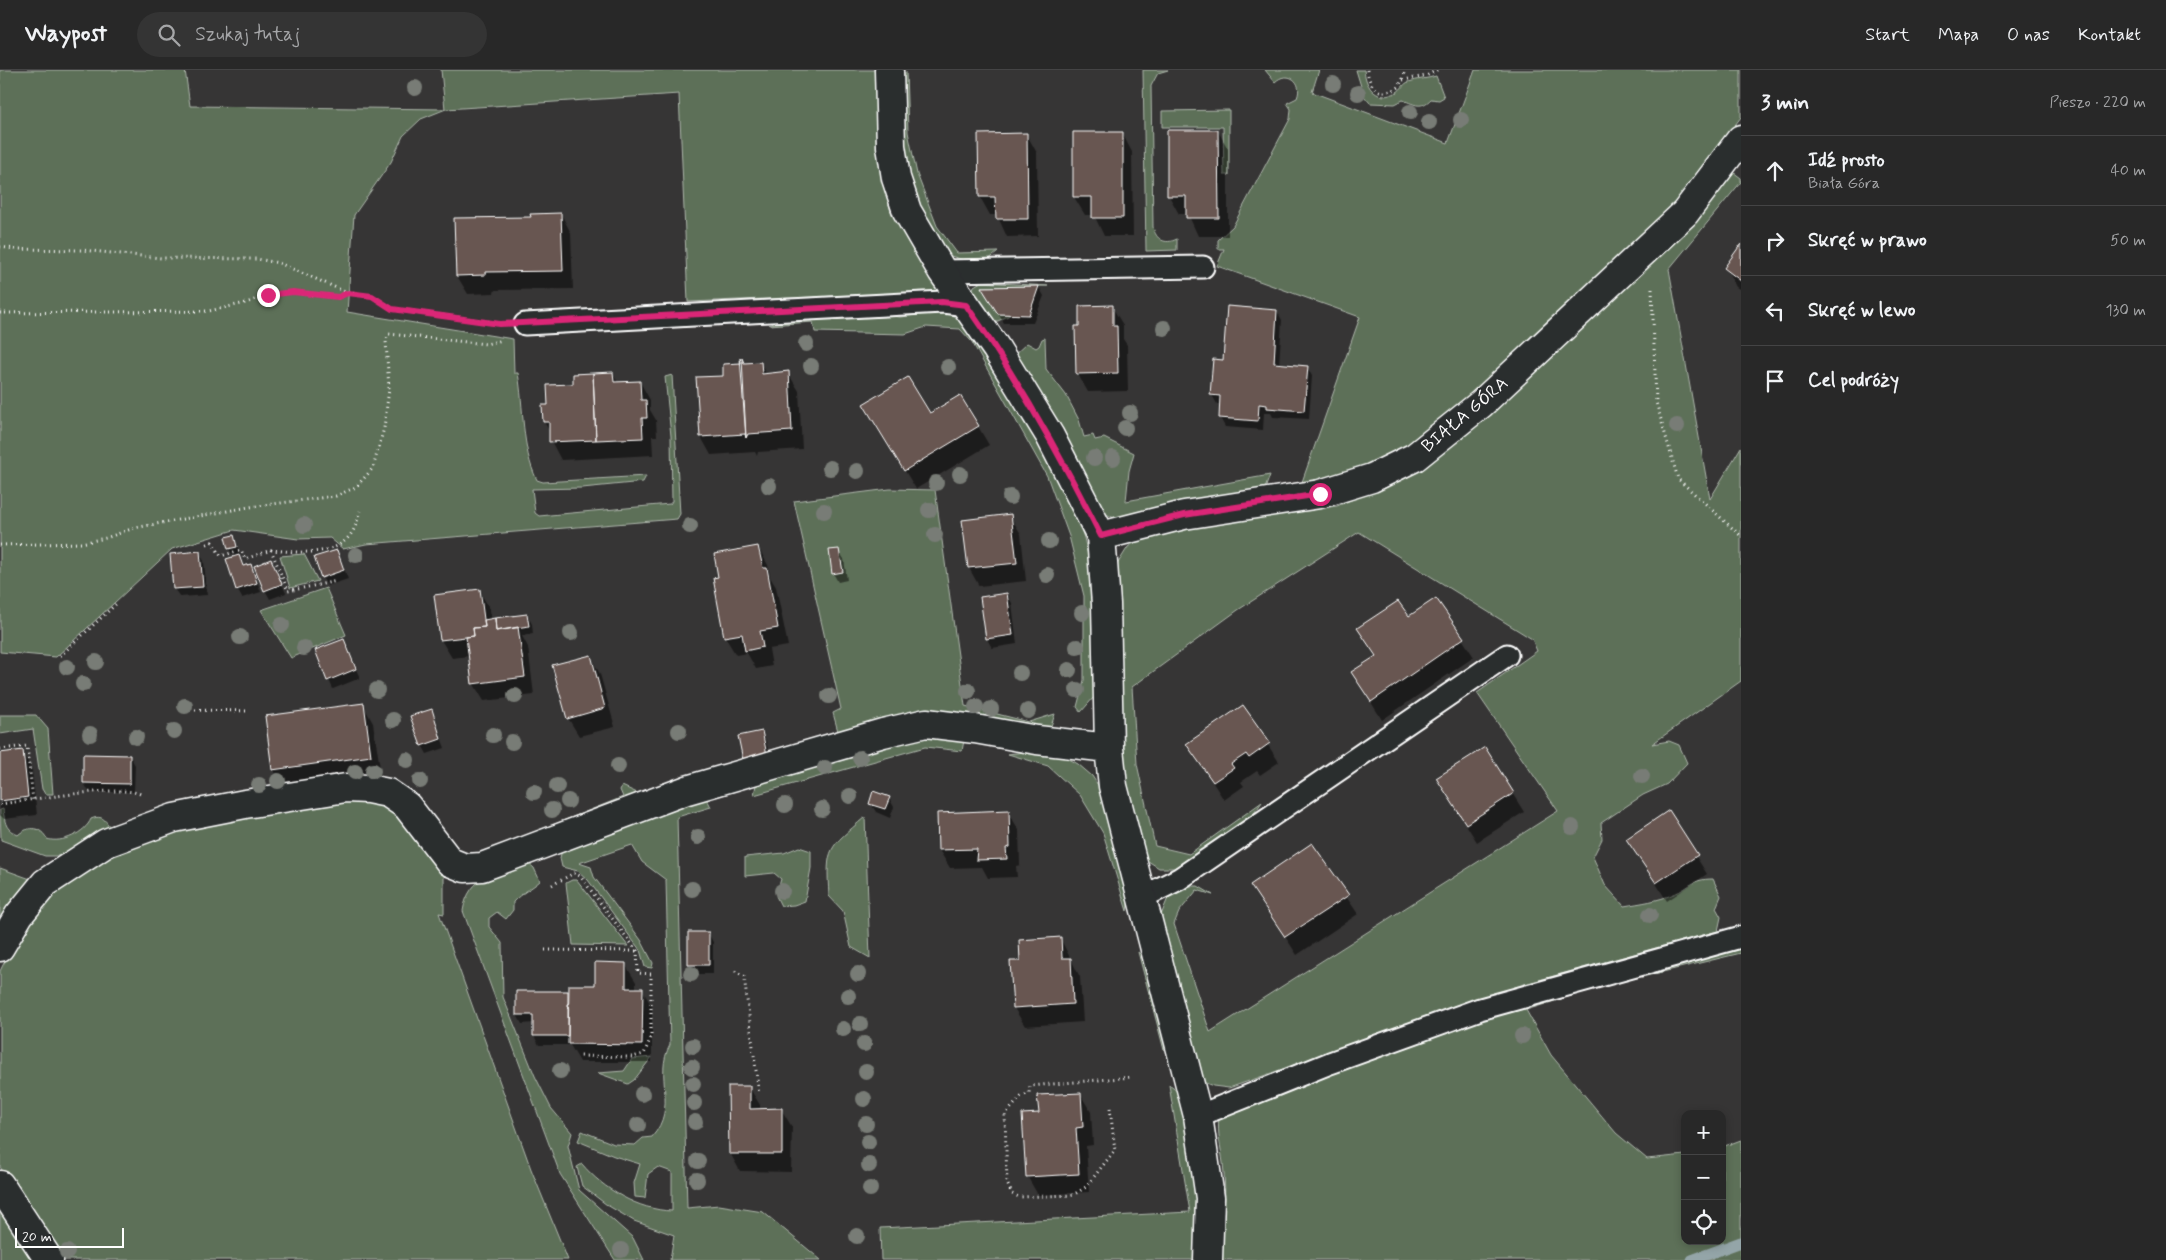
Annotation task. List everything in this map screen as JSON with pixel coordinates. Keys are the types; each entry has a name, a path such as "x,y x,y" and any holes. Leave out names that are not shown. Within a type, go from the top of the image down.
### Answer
{"street":[{"path":"889,70 891,146 896,178 907,211 942,271 996,348 1050,436 1101,536 1106,604 1109,748 1113,786 1198,1116 1210,1198 1208,1260"},
{"name":"BIAŁA GÓRA","path":"1101,536 1184,515 1320,494 1372,478 1415,457 1481,404 1685,213 1741,139"},
{"path":"0,947 19,915 45,883 106,843 174,818 245,804 346,788 368,789 388,794 408,806 450,862 465,868 482,867 687,790 883,733 926,724 1109,748"},
{"path":"0,1185 50,1260"}],"lane":[{"path":"942,271 1203,267"},
{"path":"525,324 942,302 966,305"},
{"path":"1143,897 1179,879 1507,655"},
{"path":"1198,1116 1330,1063 1480,1010 1741,937"}],"path":[{"path":"1367,70 1369,83 1373,89 1380,93 1393,90 1403,80 1406,70"},
{"path":"1403,80 1426,76 1438,70"},
{"path":"1650,246 1656,402 1678,479 1741,536"},
{"path":"0,247 15,250 82,250 161,258 258,259 279,263 348,293 372,296 392,309 500,324 525,324"},
{"path":"0,313 209,311 246,303 268,295 293,292 338,297 348,293"},
{"path":"0,545 81,543 106,538 134,528 249,507 336,496 356,487 373,468 384,428 390,389 386,341 390,334 486,344 499,342 525,324"},
{"path":"207,544 212,542 221,556 241,550 245,559 271,550 315,553 338,545 353,531 360,511"},
{"path":"271,550 288,591 337,581"},
{"path":"60,656 116,604"},
{"path":"190,710 250,711"},
{"path":"0,749 26,746 33,800"},
{"path":"0,804 111,791 136,791 149,800"},
{"path":"552,884 574,873 580,876 637,951 638,973 651,974 651,1037 644,1054 632,1057 580,1056"},
{"path":"545,950 637,951"},
{"path":"736,971 744,976 759,1094"},
{"path":"1110,1108 1115,1150 1086,1187 1073,1195 1019,1198 1012,1194 1007,1183 1005,1114 1021,1097 1029,1093 1030,1086 1132,1077"}],"green space":[{"path":"0,70 185,70 190,106 445,109 441,70 879,70 885,190 891,212 942,289 940,292 688,302 679,94 446,109 421,119 403,136 391,162 354,215 347,312 513,339 514,373 518,373 528,455 537,480 543,482 646,476 643,482 582,488 532,489 535,513 539,516 670,504 672,501 671,436 665,377 672,375 680,514 677,519 366,544 343,549 330,538 298,539 234,530 172,549 56,657 0,652"},
{"path":"1143,70 1168,70 1158,73 1151,86 1153,227 1156,235 1162,240 1173,241 1177,239 1177,250 1146,251"},
{"path":"1265,70 1319,70 1312,92 1448,143 1475,70 1741,70 1741,117 1671,212 1441,423 1386,459 1314,483 1302,482 1360,317 1217,266 1224,249 1218,249 1218,240 1233,226 1290,119 1291,109 1287,103 1297,98 1299,92 1293,79 1284,77 1275,82"},
{"path":"1356,70 1364,70 1370,88 1379,95 1384,96 1397,92 1407,83 1436,76 1444,97 1439,100 1431,99 1421,105 1415,105 1403,100 1395,104 1370,103 1364,96"},
{"path":"906,72 908,132 917,174 937,226 957,253 998,252 987,261 964,260 944,254 915,200 901,148 903,74"},
{"path":"1229,110 1229,175 1224,175 1223,127 1162,127 1162,111"},
{"path":"1733,172 1741,178 1741,182 1669,269 1710,499 1741,447 1741,681 1652,744 1669,741 1679,745 1687,763 1667,784 1643,795 1601,823 1602,839 1593,857 1605,885 1624,906 1662,898 1700,880 1713,879 1721,896 1716,908 1721,917 1718,931 1521,985 1229,1088 1213,1086 1203,1082 1161,915 1168,898 1184,886 1198,886 1213,895 1197,890 1179,912 1174,924 1210,1032 1558,811 1477,693 1537,651 1532,639 1359,532 1238,610 1132,687 1137,764 1155,846 1189,854 1262,802 1250,819 1179,868 1159,868 1148,861 1138,844 1126,804 1114,579 1118,563 1128,547 1144,536 1193,523 1337,506 1397,480 1444,451 1497,407 1588,318 1662,253"},
{"path":"981,282 1048,286 981,287 998,314 1012,314 998,321 989,321 971,294 974,286"},
{"path":"943,312 966,319 1070,497 1084,538 1094,581 1094,697 1081,712 1077,707 1084,680 1084,596 1069,536 1047,476 972,342 960,329 926,327 905,334 815,332 813,322 769,325 777,321 880,314 900,317"},
{"path":"1045,338 1046,369 1066,395 1079,420 1084,437 1093,435 1095,440 1104,438 1134,453 1129,471 1126,501 1270,475 1265,489 1122,518 1114,518 1104,513 1013,356 1027,343 1036,348 1042,339"},
{"path":"890,489 935,490 965,706 1029,722 1055,714 1051,726 1042,730 839,735 833,713 841,709 794,501"},
{"path":"304,554 318,581 290,588 280,556"},
{"path":"326,588 346,635 291,658 261,610"},
{"path":"0,715 36,715 48,729 53,794 45,794 42,789 33,729 0,734"},
{"path":"908,734 965,735 962,751 925,747 754,795 758,775"},
{"path":"1042,750 1062,755 1078,764 1092,776 1107,799 1131,886 1127,911 1103,833 1080,795 1048,766 1008,754"},
{"path":"622,786 646,797 515,840 623,797 620,790"},
{"path":"705,795 711,807 677,817 687,1208 719,1205 763,1212 821,1260 670,1260 674,1235 634,1221 607,1205 582,1186 577,1167 582,1164 600,1182 634,1202 659,1210 672,1211 672,1172 658,1167 648,1174 645,1198 635,1197 634,1183 640,1164 614,1156 578,1141 582,1131 614,1144 635,1145 643,1138 652,1137 660,1125 664,1114 664,1068 665,1057 670,1045 666,880 642,862 632,845 579,863 591,867 594,877 641,940 653,963 652,968 645,967 640,950 588,880 578,871 562,867 560,858 563,845"},
{"path":"362,800 384,805 400,814 444,869 444,914 439,913 531,1169 568,1260 62,1260 0,1167 0,971 13,945 58,883 116,847 234,815"},
{"path":"3,809 6,825 18,835 26,830 34,829 41,832 47,839 66,839 84,829 91,819 98,817 106,821 112,831 69,856 45,856 1,840 0,810"},
{"path":"865,817 870,958 851,947 843,911 829,896 828,880 829,857 832,850 843,836"},
{"path":"799,847 811,851 811,868 805,901 794,905 781,906 776,896 781,879 774,873 745,876 745,857 784,853"},
{"path":"526,861 534,868 540,881 513,902 513,910 506,919 497,912 489,918 489,927 502,943 503,997 535,1076 551,1108 572,1133 568,1146 579,1190 633,1238 644,1260 615,1260 560,1174 463,911 466,899 478,883 494,873"},
{"path":"0,868 36,881 0,934"},
{"path":"577,880 628,946 573,945 566,883"},
{"path":"1741,944 1741,953 1642,977 1638,975 1526,1010 1551,1055 1616,1133 1647,1159 1681,1155 1681,1245 1726,1245 1726,1146 1741,1140 1741,1260 1218,1260 1225,1200 1219,1117 1227,1111 1478,1020"},
{"path":"1138,952 1149,961 1171,1035 1164,1050"},
{"path":"652,1057 634,1080 628,1084 598,1073 624,1071 632,1059"},
{"path":"1169,1085 1185,1097 1196,1134 1199,1260 881,1260 880,1228 1190,1212"},
{"path":"0,1200 39,1260 0,1260"}],"building":[{"path":"1167,130 1218,130 1219,218 1186,218 1186,196 1167,196"},
{"path":"1073,132 1123,132 1123,218 1092,218 1092,197 1073,197"},
{"path":"1027,133 1028,219 996,219 995,197 979,197 978,134"},
{"path":"561,213 563,271 485,272 485,275 456,276 454,218 531,217 530,214"},
{"path":"1741,244 1741,281 1724,268"},
{"path":"1039,286 1029,315 998,314 981,287"},
{"path":"1113,305 1113,326 1117,326 1118,373 1076,374 1075,326 1079,326 1079,306"},
{"path":"1227,306 1277,310 1274,363 1308,366 1304,411 1267,408 1267,405 1259,404 1258,421 1219,418 1220,396 1210,395 1213,359 1223,360"},
{"path":"742,358 744,363 761,362 762,374 789,371 792,431 748,434 746,438"},
{"path":"740,363 746,438 745,434 700,437 696,377 723,376 723,364"},
{"path":"613,372 614,382 640,381 641,400 646,400 647,418 642,418 643,438 596,440 593,373"},
{"path":"593,373 596,440 549,442 549,422 543,422 542,405 548,405 547,385 573,384 573,374"},
{"path":"908,377 930,413 960,395 979,426 904,471 863,404"},
{"path":"1011,514 1017,563 968,568 962,520"},
{"path":"234,535 237,547 228,549 225,537"},
{"path":"758,546 763,568 767,568 778,628 760,631 763,647 745,651 742,634 724,637 713,578 718,577 714,554"},
{"path":"839,549 843,572 832,574 829,550"},
{"path":"337,550 344,570 321,578 314,557"},
{"path":"200,551 203,587 173,589 170,554"},
{"path":"239,555 243,566 251,564 257,583 236,590 226,559"},
{"path":"271,559 282,584 264,591 254,566"},
{"path":"480,589 485,627 473,628 474,636 440,640 434,595"},
{"path":"1007,593 1013,635 986,639 980,597"},
{"path":"1436,598 1464,638 1371,702 1351,672 1376,656 1357,628 1398,601 1409,616"},
{"path":"527,614 529,626 496,631 495,618"},
{"path":"495,618 496,631 518,627 525,677 472,684 466,637 474,636 473,628 485,627 484,620"},
{"path":"344,639 356,669 327,681 315,650"},
{"path":"591,655 605,708 567,719 552,665"},
{"path":"364,703 371,756 272,770 265,716"},
{"path":"1243,705 1270,743 1249,758 1246,754 1231,764 1234,768 1213,782 1186,744"},
{"path":"432,709 441,739 421,746 410,716"},
{"path":"762,731 767,755 743,760 738,736"},
{"path":"1485,747 1514,793 1466,824 1436,778"},
{"path":"23,750 28,797 0,801 0,753"},
{"path":"83,754 130,755 130,784 83,783"},
{"path":"873,791 890,797 885,809 869,804"},
{"path":"1009,810 1010,847 1006,848 1007,859 976,860 977,849 938,850 937,813"},
{"path":"1669,810 1698,855 1656,883 1626,839"},
{"path":"1312,843 1349,895 1285,937 1250,885"},
{"path":"688,932 709,932 709,965 688,965"},
{"path":"1061,937 1062,958 1071,958 1073,1004 1013,1008 1010,961 1020,961 1019,940"},
{"path":"595,962 626,963 626,988 643,988 642,1045 568,1044 569,985 595,985"},
{"path":"516,991 568,991 568,1036 533,1036 533,1015 516,1015"},
{"path":"728,1086 750,1086 750,1109 782,1108 782,1154 729,1154"},
{"path":"1081,1093 1083,1127 1076,1128 1079,1174 1026,1177 1022,1114 1039,1113 1037,1095"}],"waterway":[{"path":"1692,1260 1741,1242"}],"route":[{"path":"268,295 293,292 338,297 348,293 372,296 392,309 500,324 942,302 966,305 996,348 1050,436 1101,536 1184,515 1320,494"}]}
